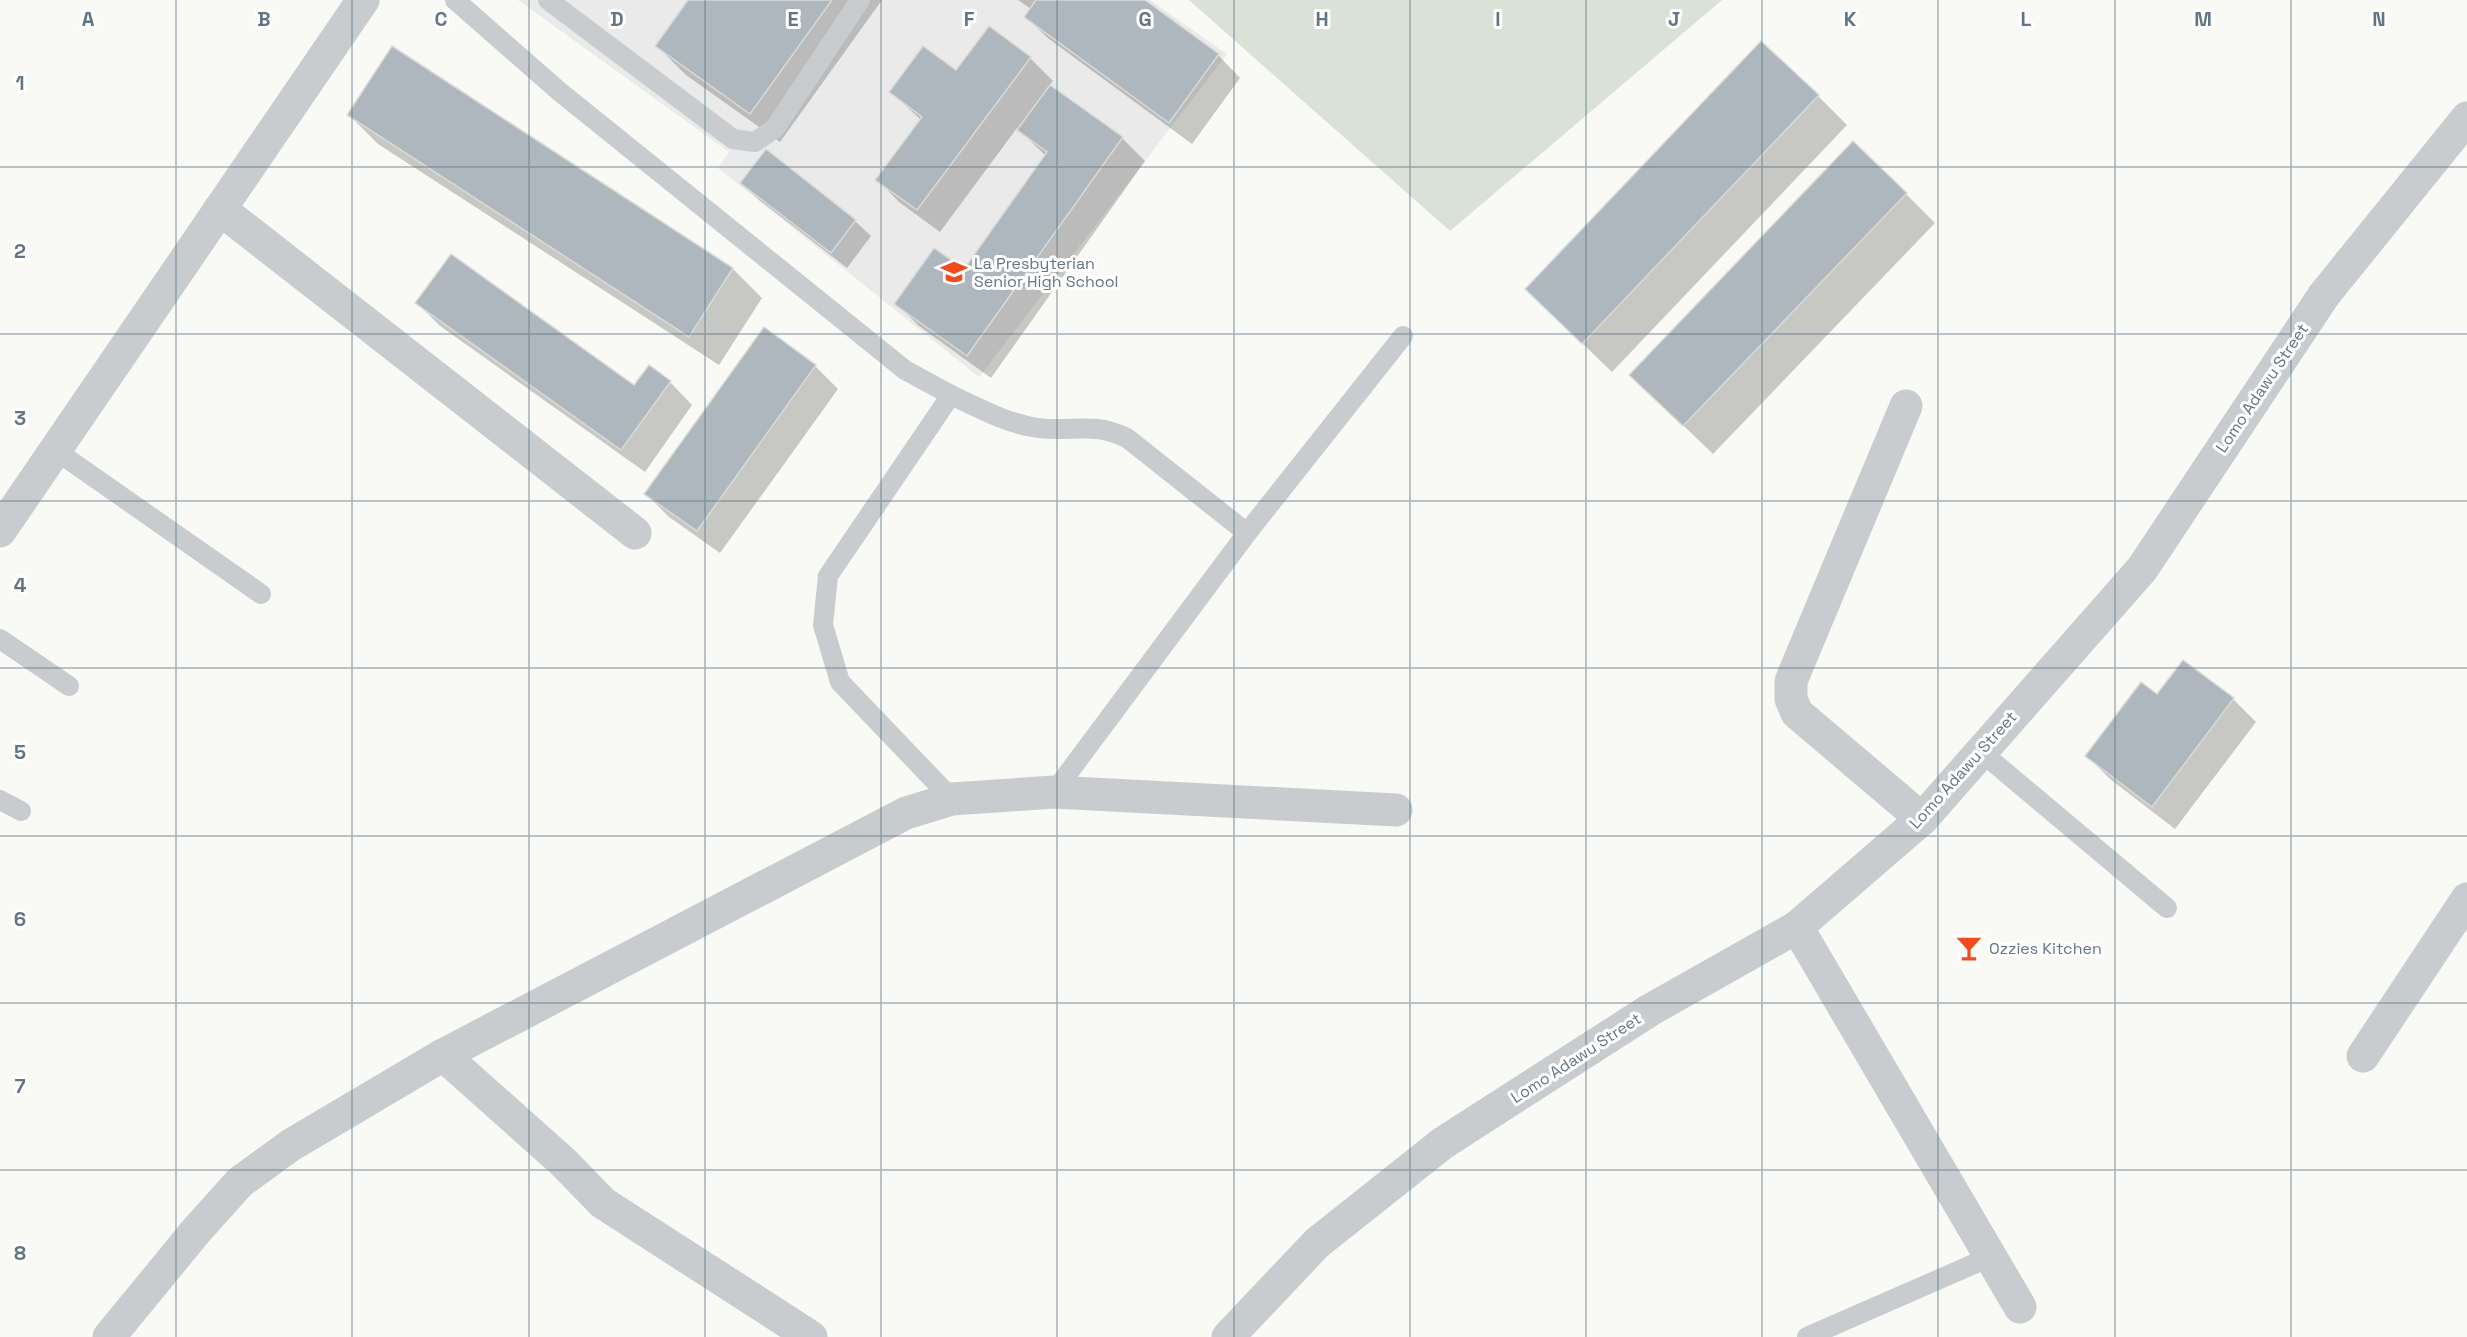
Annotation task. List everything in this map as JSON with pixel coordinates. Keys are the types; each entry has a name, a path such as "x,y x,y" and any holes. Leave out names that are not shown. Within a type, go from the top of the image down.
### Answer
{"street":[{"path":"0,531 363,0"},
{"name":"Lomo Adawu Street","path":"1228,1337 1317,1243 1443,1143 1650,1010 1797,927 1922,819 2142,569 2324,295 2467,118"},
{"path":"220,208 635,533"},
{"path":"1906,406 1791,681 1791,699 1797,713 1922,819"},
{"path":"109,1337 196,1231 240,1182 291,1144 443,1055 906,813 952,799 1054,792 1396,810"},
{"path":"2363,1056 2467,899"},
{"path":"1797,927 2019,1307"},
{"path":"443,1055 563,1162 603,1203 811,1337"}],"lane":[{"path":"455,0 560,92 905,370 1003,419 1030,427 1109,429 1128,438 1247,533"},
{"path":"548,0 569,6 733,140 755,142 776,128 860,0"},
{"path":"1054,792 1247,533 1403,336"},
{"path":"951,395 828,576 823,625 840,682 952,799"},
{"path":"55,450 261,594"},
{"path":"0,639 69,686"},
{"path":"1980,752 2167,908"},
{"path":"0,800 21,811"},
{"path":"1807,1337 1990,1257"}],"shaded area":[{"name":"La Presbyterian Senior High School","path":"518,0 1150,0 1227,54 979,377 718,168 729,152"},
{"path":"1189,0 1722,0 1450,231"}],"building":[{"path":"688,0 832,0 750,114 655,46"},
{"path":"1036,0 1145,0 1219,54 1169,123 1024,17"},
{"path":"989,26 1031,57 917,210 875,180 922,117 889,92 923,46 956,70"},
{"path":"1761,41 1819,95 1582,344 1525,289"},
{"path":"392,46 733,268 689,337 347,115"},
{"path":"1050,85 1123,137 967,356 894,304 934,248 964,269 1047,152 1017,130"},
{"path":"1853,141 1907,193 1683,426 1629,375"},
{"path":"766,149 856,220 831,253 740,183"},
{"path":"451,254 634,385 649,365 671,381 621,450 415,303"},
{"path":"764,327 816,365 697,531 644,494"},
{"path":"2183,660 2234,698 2152,807 2085,756 2141,682 2157,694"}],"place":[{"name":"La Presbyterian Senior High School","path":"954,272"},
{"name":"Ozzies Kitchen","path":"1969,948"}]}
